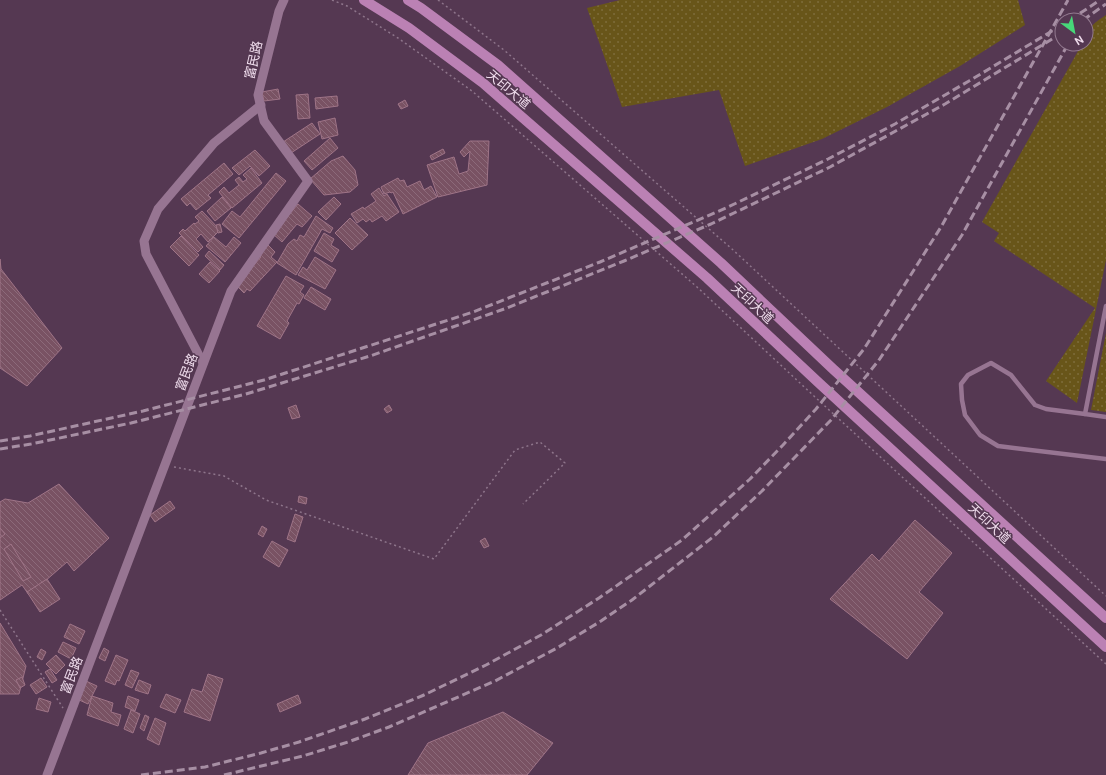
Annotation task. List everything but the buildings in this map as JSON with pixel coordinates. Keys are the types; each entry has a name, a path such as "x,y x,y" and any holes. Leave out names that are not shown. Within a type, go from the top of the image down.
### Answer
{"main road":[{"name":"天印大道","path":"364,0 409,28 483,83 702,273 1106,648"},
{"name":"天印大道","path":"408,0 498,65 704,248 833,369 1106,618"}],"street":[{"name":"富民路","path":"47,775 231,290 308,181 264,121 258,96 279,11 284,0"},
{"path":"203,363 146,254 144,242 158,210 214,143 260,105"}],"lane":[{"path":"1085,414 1106,306"},
{"path":"1106,418 1046,409 1034,405 1011,374 991,364 968,375 961,384 965,415 980,435 998,446 1106,458"}],"path":[{"path":"332,0 347,6 398,38 472,92 697,287 810,393 1106,664"},
{"path":"438,0 504,50 732,249 1106,596"},
{"path":"164,466 224,476 266,500 434,559 515,450 540,442 565,463 523,504"},
{"path":"0,610 69,716"}],"shaded area":[{"path":"620,0 1018,0 1025,25 960,66 887,107 822,139 745,166 719,90 622,107 587,8"},
{"path":"1106,15 1106,260 1077,403 1046,381 1095,308 994,241 999,233 982,222 1078,52 1094,52 1094,23"},
{"path":"1106,333 1106,412 1091,410"}],"railway":[{"path":"141,775 205,767 261,753 299,742 365,719 424,695 486,665 541,635 599,598 682,540 750,479 783,445 816,409 864,349 941,227 1068,0"},
{"path":"1082,12 1100,0"},
{"path":"1094,12 1106,4"},
{"path":"0,441 30,436 143,411 264,380 473,312 600,262 726,208 828,159 895,124 1054,30"},
{"path":"0,449 131,423 246,394 370,356 507,308 711,224 830,167 945,104 1054,38"},
{"path":"224,775 303,756 348,742 389,727 495,681 557,648 601,621 632,600 713,537 762,491 831,420 879,360 962,235 1064,52"}]}
